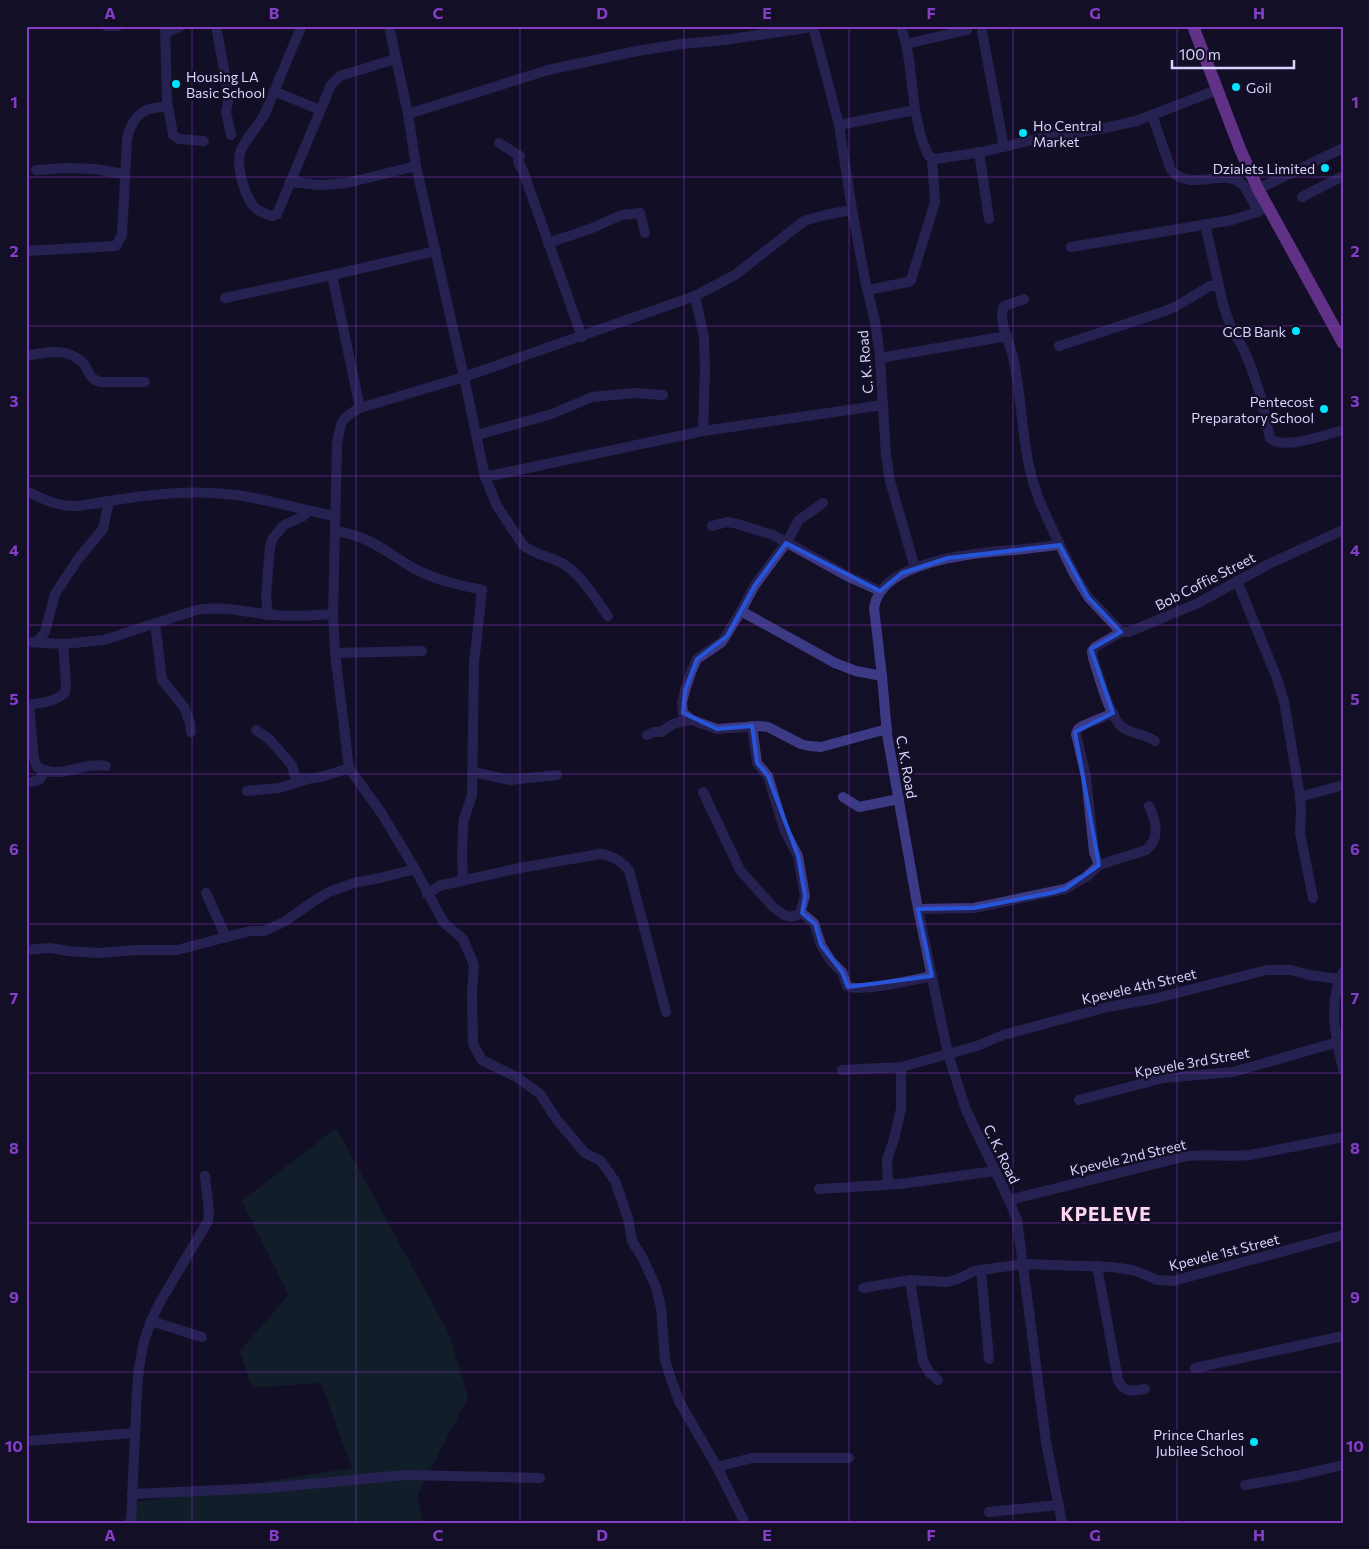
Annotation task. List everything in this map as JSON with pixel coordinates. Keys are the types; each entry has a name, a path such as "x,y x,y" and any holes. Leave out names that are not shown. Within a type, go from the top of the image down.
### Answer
{"main road":[{"path":"1194,26 1240,149 1258,189 1262,209 1343,343"}],"street":[{"path":"106,26 118,26"},
{"path":"181,26 166,29 168,106 172,135 179,139 204,141"},
{"path":"216,26 227,87 228,102 226,112 231,135"},
{"path":"302,26 262,120 250,135 241,151 240,168 243,184 251,203 258,210 272,216 277,214 331,85 340,76 395,59"},
{"path":"389,26 408,114 416,166 485,477 497,506 523,545 527,549 559,562 578,574 608,616"},
{"path":"408,114 548,70 583,62 681,44 724,40 813,26"},
{"name":"C. K. Road","path":"813,26 840,125 852,210 875,321 880,358 886,455 890,481 915,568"},
{"path":"901,26 909,60 915,110 924,148 932,158 940,159 1041,138 1100,129 1152,115 1217,90"},
{"path":"906,44 968,30"},
{"path":"982,32 1004,147"},
{"path":"274,91 320,110"},
{"path":"26,251 110,248 120,242 122,235 127,139 131,124 147,110 168,106"},
{"path":"840,125 915,110"},
{"path":"1070,247 1239,218 1262,209 1245,188 1232,179 1187,180 1176,176 1171,170 1152,115"},
{"path":"499,143 520,156 518,162 523,171 582,337"},
{"path":"1258,189 1343,148"},
{"path":"979,152 989,219"},
{"path":"868,290 911,280 935,202 932,158"},
{"path":"290,182 320,185 347,183 416,166"},
{"path":"36,170 76,168 125,174"},
{"path":"1302,197 1343,176"},
{"path":"744,1523 717,1468 679,1400 671,1379 665,1360 661,1308 656,1287 642,1256 632,1241 628,1218 615,1181 601,1161 585,1153 580,1148 557,1120 540,1094 518,1078 482,1060 473,1044 472,994 474,964 462,940 444,923 382,814 349,768 335,653 337,445 340,425 348,414 360,408 464,377 695,296 735,275 804,221 852,210"},
{"path":"548,243 590,229 621,215 640,213 646,233"},
{"path":"1204,224 1218,286 1230,325 1243,348 1256,382 1270,438 1282,443 1319,438 1343,430"},
{"path":"225,298 436,250"},
{"path":"332,275 360,408"},
{"path":"1058,346 1162,312 1175,307 1210,286 1218,286"},
{"path":"695,296 704,337 703,432"},
{"path":"1024,299 1008,304 1002,309 1003,324 1018,379 1026,450 1032,476 1039,499 1074,574 1088,597 1121,632"},
{"path":"880,358 1007,336"},
{"path":"26,356 58,352 72,356 82,362 95,381 145,382"},
{"path":"476,435 552,414 592,397 635,393 663,396"},
{"path":"485,477 703,432 883,405"},
{"path":"26,491 63,506 79,506 146,495 212,492 256,498 336,516"},
{"path":"37,642 46,632 55,594 78,559 103,529 108,501"},
{"path":"823,503 801,517 786,543 755,585 722,642 697,659 682,703 683,713 692,720 717,729 752,726 768,727 801,744 821,747 887,729"},
{"path":"268,615 266,596 270,547 273,538 284,525 302,517 309,511"},
{"path":"712,526 727,522 734,523 773,536 880,592 902,573 948,558 993,551 1060,545"},
{"path":"335,530 365,538 416,569 437,578 482,590 474,663 472,795 464,819 463,881"},
{"name":"Bob Coffie Street","path":"1113,714 1097,672 1092,651 1095,647 1121,632 1129,632 1198,603 1267,565 1343,530"},
{"path":"1237,582 1276,676 1284,701 1300,797 1300,833 1313,898"},
{"name":"C. K. Road","path":"880,592 876,597 874,608 887,729 918,909 948,1053 966,1110 1017,1220 1046,1442 1062,1523"},
{"path":"26,642 63,644 104,640 196,610 210,608 223,608 277,616 334,614"},
{"path":"741,611 835,663 856,671 882,676"},
{"path":"155,623 162,680 184,707 191,732"},
{"path":"63,644 65,693 49,702 28,705 35,764 45,771 59,773 99,764 106,766"},
{"path":"335,653 422,651"},
{"path":"1099,865 1094,852 1086,777 1076,734 1078,729 1113,714 1123,727 1155,741"},
{"path":"647,736 654,732 662,732 673,724 692,720"},
{"path":"752,726 757,763 768,776 784,829 798,856 805,896 801,910 802,913 814,923 820,945 831,961 842,972 848,987 879,986 932,976"},
{"path":"256,730 269,739 292,765 295,777 306,780"},
{"path":"247,791 279,788 328,776 349,768"},
{"path":"26,783 39,780 45,771"},
{"path":"473,772 510,780 558,776"},
{"path":"1300,797 1343,784"},
{"path":"703,792 740,870 773,907 788,916 802,913"},
{"path":"843,797 859,807 899,800"},
{"path":"918,909 974,908 1065,889 1086,877 1099,865 1146,850 1156,835 1156,826 1149,806"},
{"path":"427,894 441,886 520,868 600,854 612,856 622,862 629,870 666,1012"},
{"path":"26,950 50,948 69,952 98,953 136,950 177,950 250,931 264,931 284,922 314,900 329,892 354,883 415,869"},
{"path":"206,892 226,937"},
{"name":"Kpevele 4th Street","path":"842,1070 901,1067 915,1064 977,1046 1003,1035 1107,1007 1152,999 1267,970 1291,970 1309,974 1341,976"},
{"path":"1341,976 1333,1000 1334,1021 1343,1070"},
{"name":"Kpevele 3rd Street","path":"1079,1100 1163,1078 1233,1072 1338,1042"},
{"path":"888,1184 887,1160 896,1133 900,1109 901,1067"},
{"name":"Kpevele 2nd Street","path":"1009,1200 1187,1156 1202,1154 1250,1156 1343,1137"},
{"path":"819,1189 888,1184 995,1171"},
{"path":"131,1523 134,1433 139,1368 144,1341 160,1302 208,1221 206,1176"},
{"name":"Kpevele 1st Street","path":"864,1288 910,1280 947,1282 974,1271 1024,1264 1097,1266 1133,1270 1157,1280 1173,1281 1343,1235"},
{"path":"1097,1266 1118,1380 1122,1388 1128,1391 1145,1389"},
{"path":"981,1270 989,1359"},
{"path":"910,1280 924,1361 930,1372 938,1380"},
{"path":"151,1321 202,1338"},
{"path":"1195,1368 1343,1336"},
{"path":"26,1441 134,1433"},
{"path":"717,1468 752,1458 849,1458"},
{"path":"1245,1486 1343,1465"},
{"path":"132,1494 266,1488 405,1475 540,1478"},
{"path":"989,1512 1059,1505"}],"highlighted area":[{"path":"786,543 880,591 902,573 948,558 1060,545 1088,597 1121,632 1091,649 1113,713 1075,732 1099,865 1065,889 1051,893 974,908 918,909 932,976 848,987 842,972 821,945 815,924 802,913 805,896 798,856 768,776 757,763 752,726 717,729 683,713 685,690 697,659 727,636 755,585"}],"green space":[{"path":"336,1128 449,1334 468,1397 417,1496 423,1523 122,1523 137,1502 352,1468 321,1383 252,1388 240,1351 289,1295 242,1201"}],"place":[{"name":"Housing LA Basic School","path":"176,84"},
{"name":"Goil","path":"1236,87"},
{"name":"Ho Central Market","path":"1023,133"},
{"name":"Dzialets Limited","path":"1325,168"},
{"name":"GCB Bank","path":"1296,331"},
{"name":"Pentecost Preparatory School","path":"1324,409"},
{"name":"Prince Charles Jubilee School","path":"1254,1442"}],"district":[{"name":"KPELEVE","path":"1106,1213"}]}
